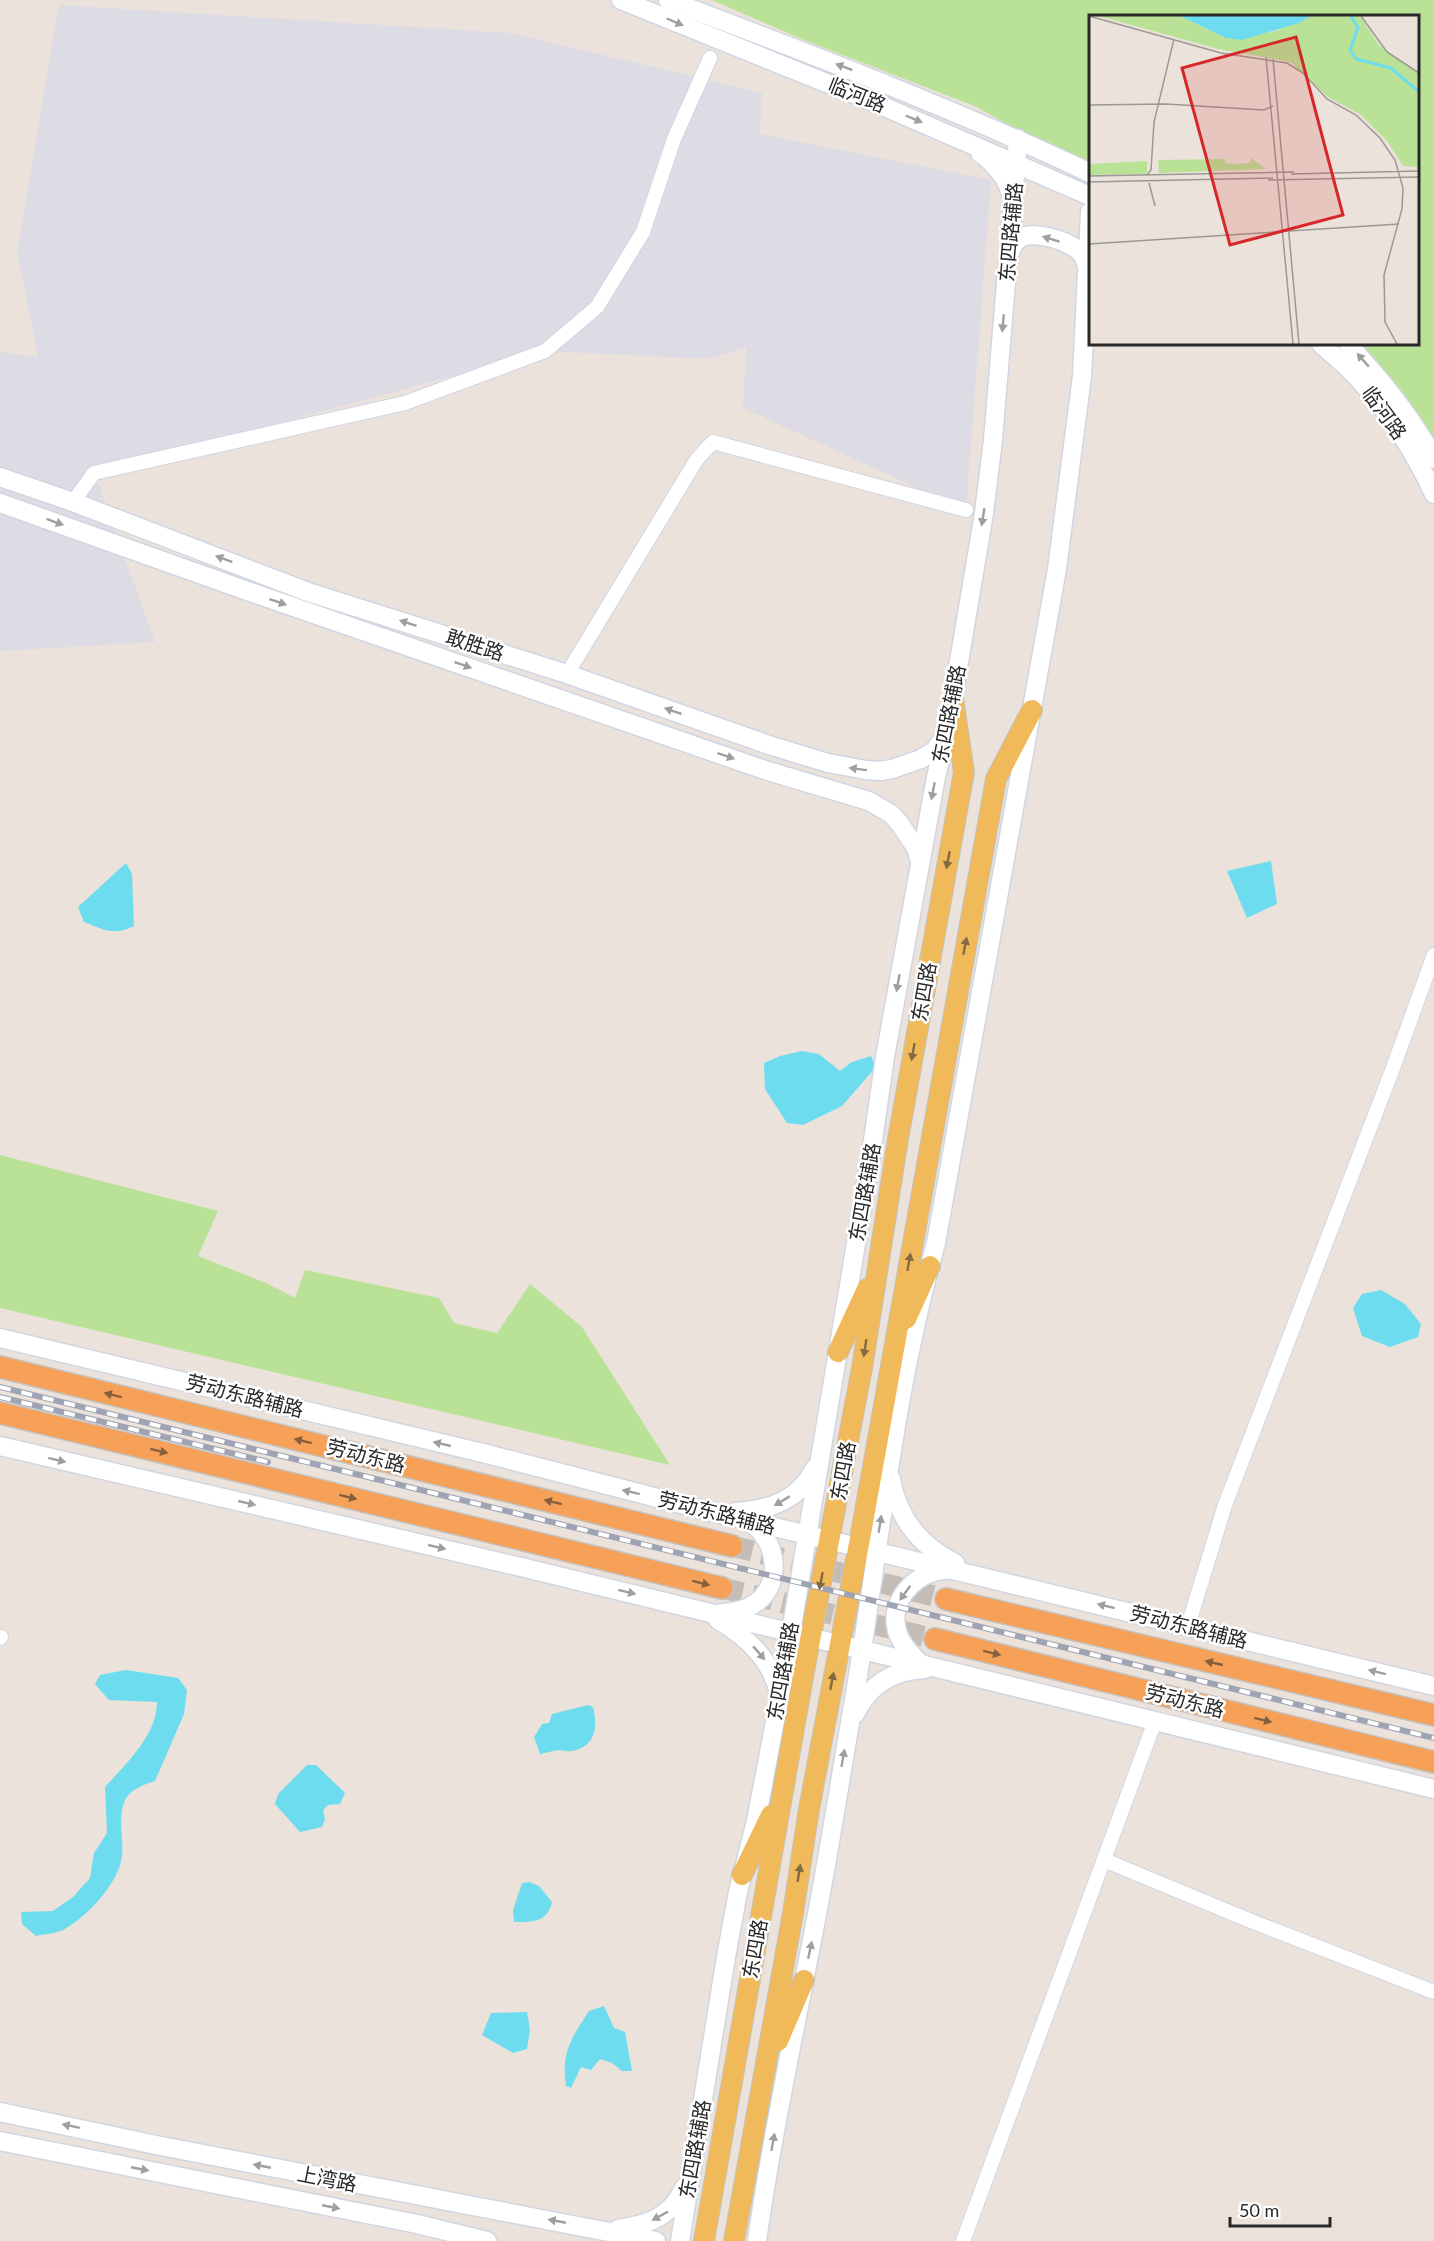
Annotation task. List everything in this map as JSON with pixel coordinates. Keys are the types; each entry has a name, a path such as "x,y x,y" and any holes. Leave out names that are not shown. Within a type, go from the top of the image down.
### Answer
{"highway":[{"name":"劳动东路","path":"0,1367 732,1546"},
{"path":"0,1413 722,1588"},
{"path":"946,1599 1434,1715"},
{"name":"劳动东路","path":"935,1639 1434,1762"}],"main road":[{"name":"临河路","path":"621,0 956,137 1089,196"},
{"name":"临河路","path":"668,0 871,78 1018,139 1089,173"},
{"path":"956,137 982,154 998,169 1010,190 1013,204"},
{"name":"东四路辅路","path":"680,2241 726,1957 742,1875 756,1821 780,1695 872,1154 885,1057 936,777 953,699 985,505 993,440 1018,139"},
{"path":"1009,256 1017,240 1030,234 1037,235 1075,248 1082,254 1088,271"},
{"path":"757,2241 848,1733 861,1650 867,1549 889,1469 918,1305 936,1243 1057,569 1082,376 1089,242"},
{"path":"1085,322 1089,305"},
{"name":"临河路","path":"1322,345 1364,384 1406,444 1434,494"},
{"name":"临河路","path":"1349,345 1399,405 1434,459"},
{"name":"敢胜路","path":"0,477 73,502 308,592 567,674 772,746 847,768 880,771 907,765 934,751 946,734"},
{"name":"敢胜路","path":"0,503 765,770 869,801 891,814 900,824 916,848 920,862"},
{"name":"东四路","path":"704,2241 782,1791 862,1368 898,1139 964,772 953,699"},
{"name":"东四路","path":"734,2241 839,1644 867,1549 871,1480 996,779 1032,710"},
{"path":"894,1346 930,1266"},
{"path":"838,1352 877,1268"},
{"name":"劳动东路辅路","path":"0,1338 487,1454 712,1512 1434,1686"},
{"path":"884,1406 893,1490 899,1508 909,1526 923,1543 940,1556 987,1577"},
{"path":"0,1446 409,1540 1434,1789"},
{"path":"712,1512 755,1511 771,1508 800,1489 811,1476 819,1458"},
{"path":"842,1474 845,1490 856,1497 863,1494 871,1480"},
{"path":"714,1614 742,1610 759,1601 766,1593 773,1573 774,1563 768,1540 753,1525 743,1519"},
{"path":"921,1664 912,1656 900,1638 895,1618 899,1601 912,1584 930,1572 955,1570"},
{"path":"694,1609 733,1629 750,1643 773,1672 780,1695 789,1755"},
{"path":"848,1733 855,1712 882,1680 892,1674 908,1670 944,1670"},
{"path":"742,1875 782,1791"},
{"path":"764,2077 804,1980"},
{"name":"上湾路","path":"0,2112 205,2155 656,2241"},
{"name":"上湾路","path":"0,2141 417,2224 487,2241"},
{"path":"752,2143 762,2207 773,2241"},
{"path":"600,2230 646,2223 670,2211 678,2201 692,2169"}],"street":[{"path":"73,502 94,473 405,403 545,351 597,307 643,232 674,139 710,58"},
{"path":"567,674 697,459 713,442 966,510"},
{"path":"1188,1626 1225,1505 1393,1068 1434,955"},
{"path":"963,2241 1155,1721"},
{"path":"1104,1860 1261,1926 1434,1992"}],"shaded area":[{"path":"59,5 511,33 762,93 760,134 991,180 966,510 743,408 746,347 709,359 545,351 94,473 155,642 0,651 0,352 38,357 17,252"}],"green space":[{"path":"712,0 1434,0 1434,441 1412,406 1361,345 1419,345 1419,15 1089,15 1089,164 1014,128 977,107 799,38"},
{"path":"0,1155 218,1211 198,1256 266,1283 295,1298 305,1270 439,1298 454,1323 497,1333 530,1284 582,1327 670,1465 0,1308"}],"water":[{"path":"1271,861 1277,904 1247,918 1227,871"},
{"path":"126,863 132,874 134,926 115,931 84,922 78,907"},
{"path":"802,1051 819,1054 840,1071 852,1062 871,1056 876,1067 842,1106 803,1125 787,1123 765,1089 764,1063 780,1056"},
{"path":"1381,1290 1405,1304 1421,1324 1418,1337 1390,1347 1362,1336 1353,1308 1362,1294"},
{"path":"126,1670 178,1678 187,1690 184,1714 155,1781 134,1790 125,1800 121,1814 122,1856 120,1866 108,1888 82,1917 72,1924 60,1931 36,1936 22,1924 21,1912 53,1911 73,1897 90,1878 94,1853 107,1833 105,1787 139,1748 152,1726 157,1702 109,1700 95,1684 100,1675"},
{"path":"588,1705 593,1707 595,1721 591,1740 580,1749 540,1754 534,1737 542,1724 549,1723 552,1714"},
{"path":"307,1765 316,1765 345,1793 340,1804 328,1805 323,1810 325,1819 322,1827 300,1832 275,1804 278,1794"},
{"path":"529,1882 539,1886 552,1902 550,1909 543,1918 538,1920 514,1922 513,1910 522,1883"},
{"path":"604,2006 614,2028 625,2032 632,2071 622,2071 612,2063 600,2059 591,2070 581,2067 571,2088 566,2086 566,2055 572,2038 589,2011"},
{"path":"527,2012 530,2030 527,2049 513,2053 482,2035 491,2013"}],"tunnel":[{"path":"732,1546 946,1599"},
{"path":"722,1588 935,1639"}],"railway":[{"path":"0,1387 1434,1738"},
{"path":"0,1397 268,1462"}]}
